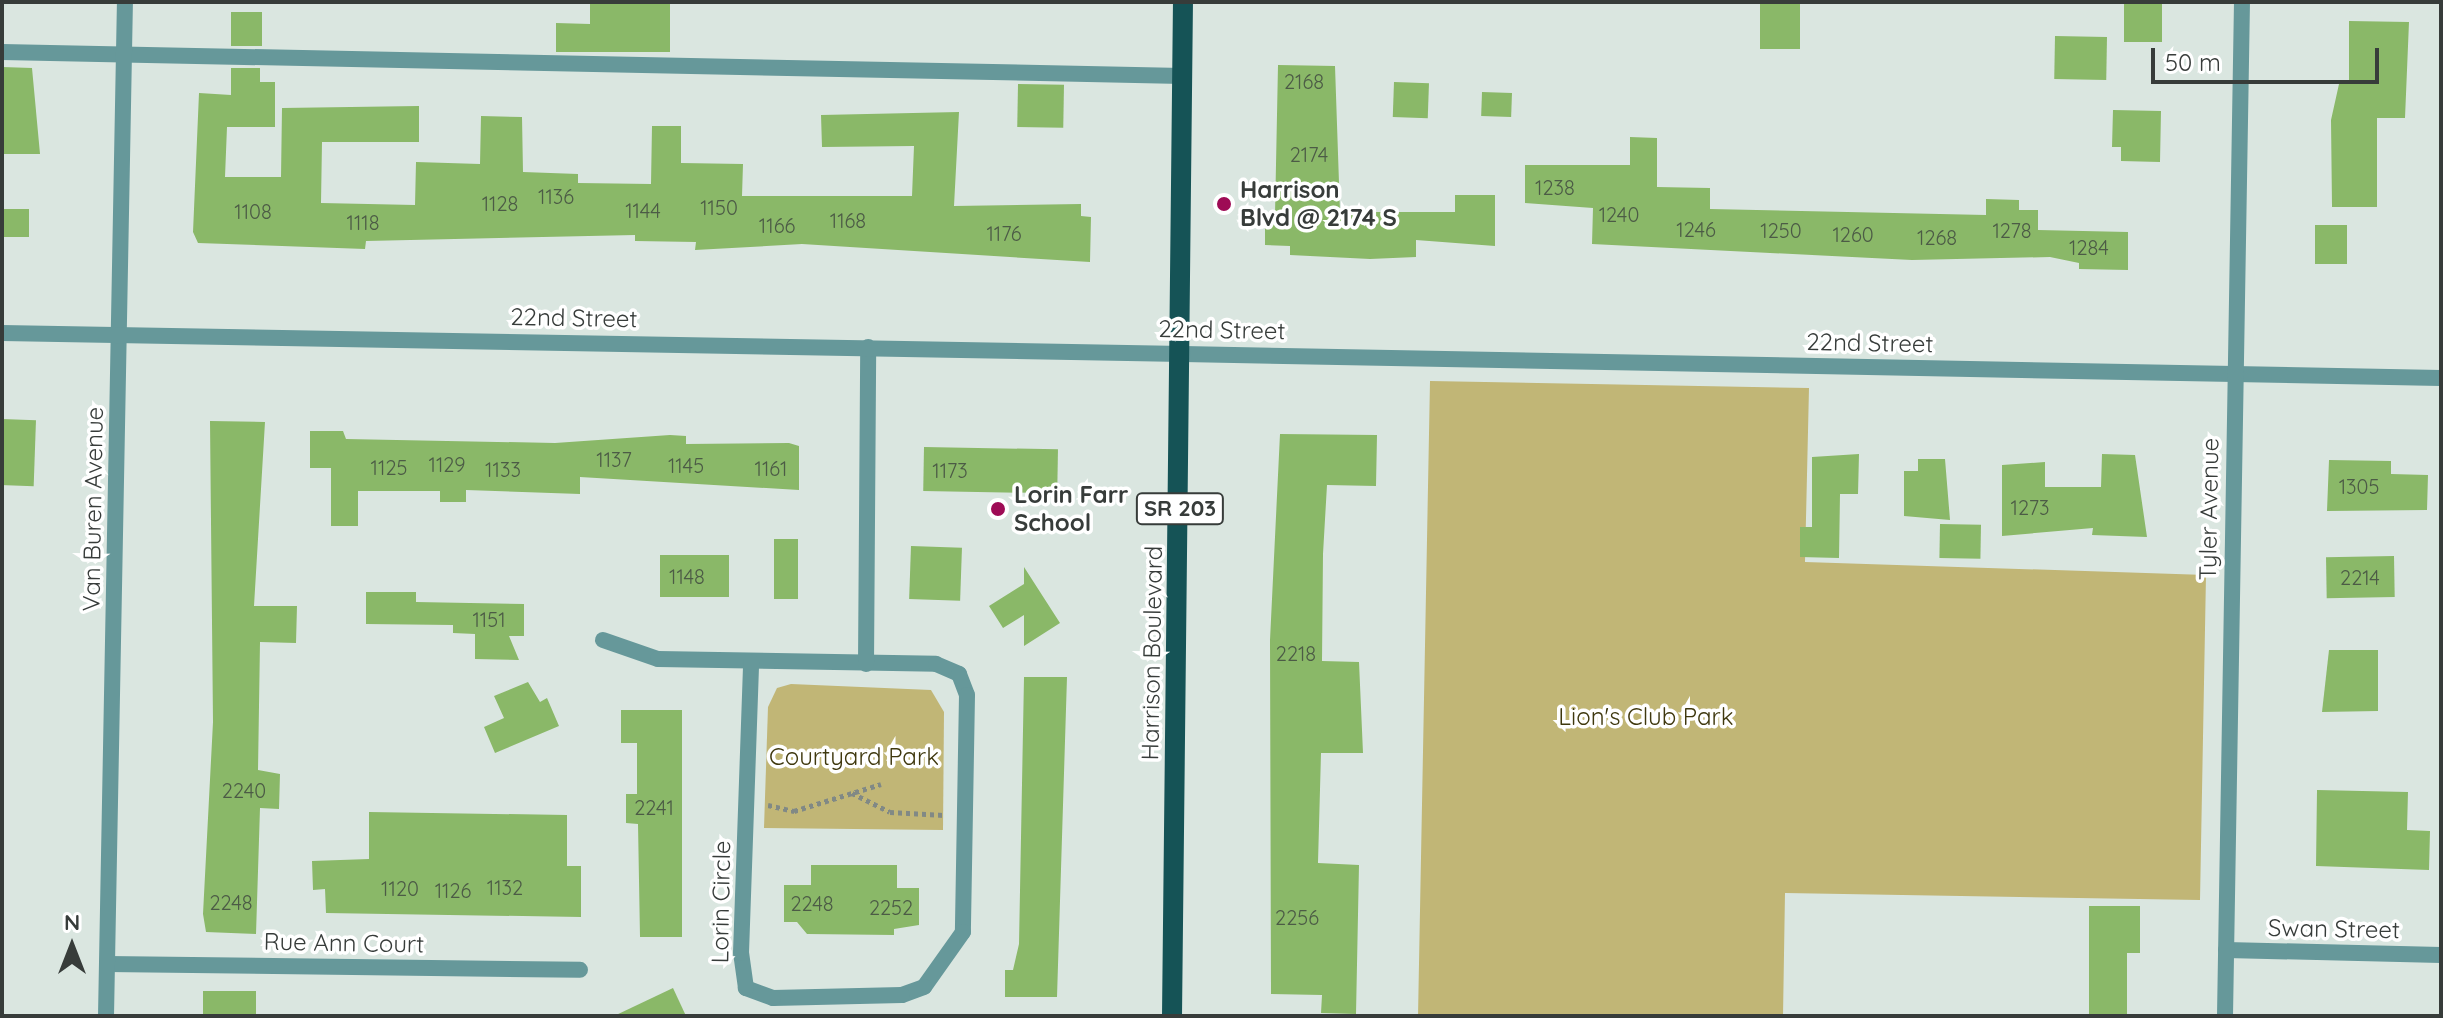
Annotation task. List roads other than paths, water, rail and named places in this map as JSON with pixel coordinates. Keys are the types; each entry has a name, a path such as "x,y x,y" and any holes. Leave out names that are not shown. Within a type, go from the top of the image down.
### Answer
{"main road":[{"name":"Harrison Boulevard","path":"1172,1016 1183,354 1183,2"}],"street":[{"name":"Van Buren Avenue","path":"106,1016 125,2"},
{"name":"Tyler Avenue","path":"2225,1016 2242,2"},
{"path":"2,52 124,57 1183,76"},
{"name":"22nd Street","path":"2,333 2441,378"},
{"path":"866,664 868,347"},
{"path":"603,640 658,659 751,662"},
{"name":"Lorin Circle","path":"751,662 866,664 936,664 959,674 967,695 963,932 924,987 902,995 773,998 746,988 741,953 751,662"},
{"name":"Swan Street","path":"2226,950 2441,955"},
{"name":"Rue Ann Court","path":"107,964 580,970"}],"place":[{"name":"Harrison Blvd @ 2174 S","path":"1224,204"},
{"name":"Lorin Farr School","path":"998,509"}],"park label":[{"name":"Lion's Club Park","path":"1646,717"},
{"name":"Courtyard Park","path":"854,757"}]}
